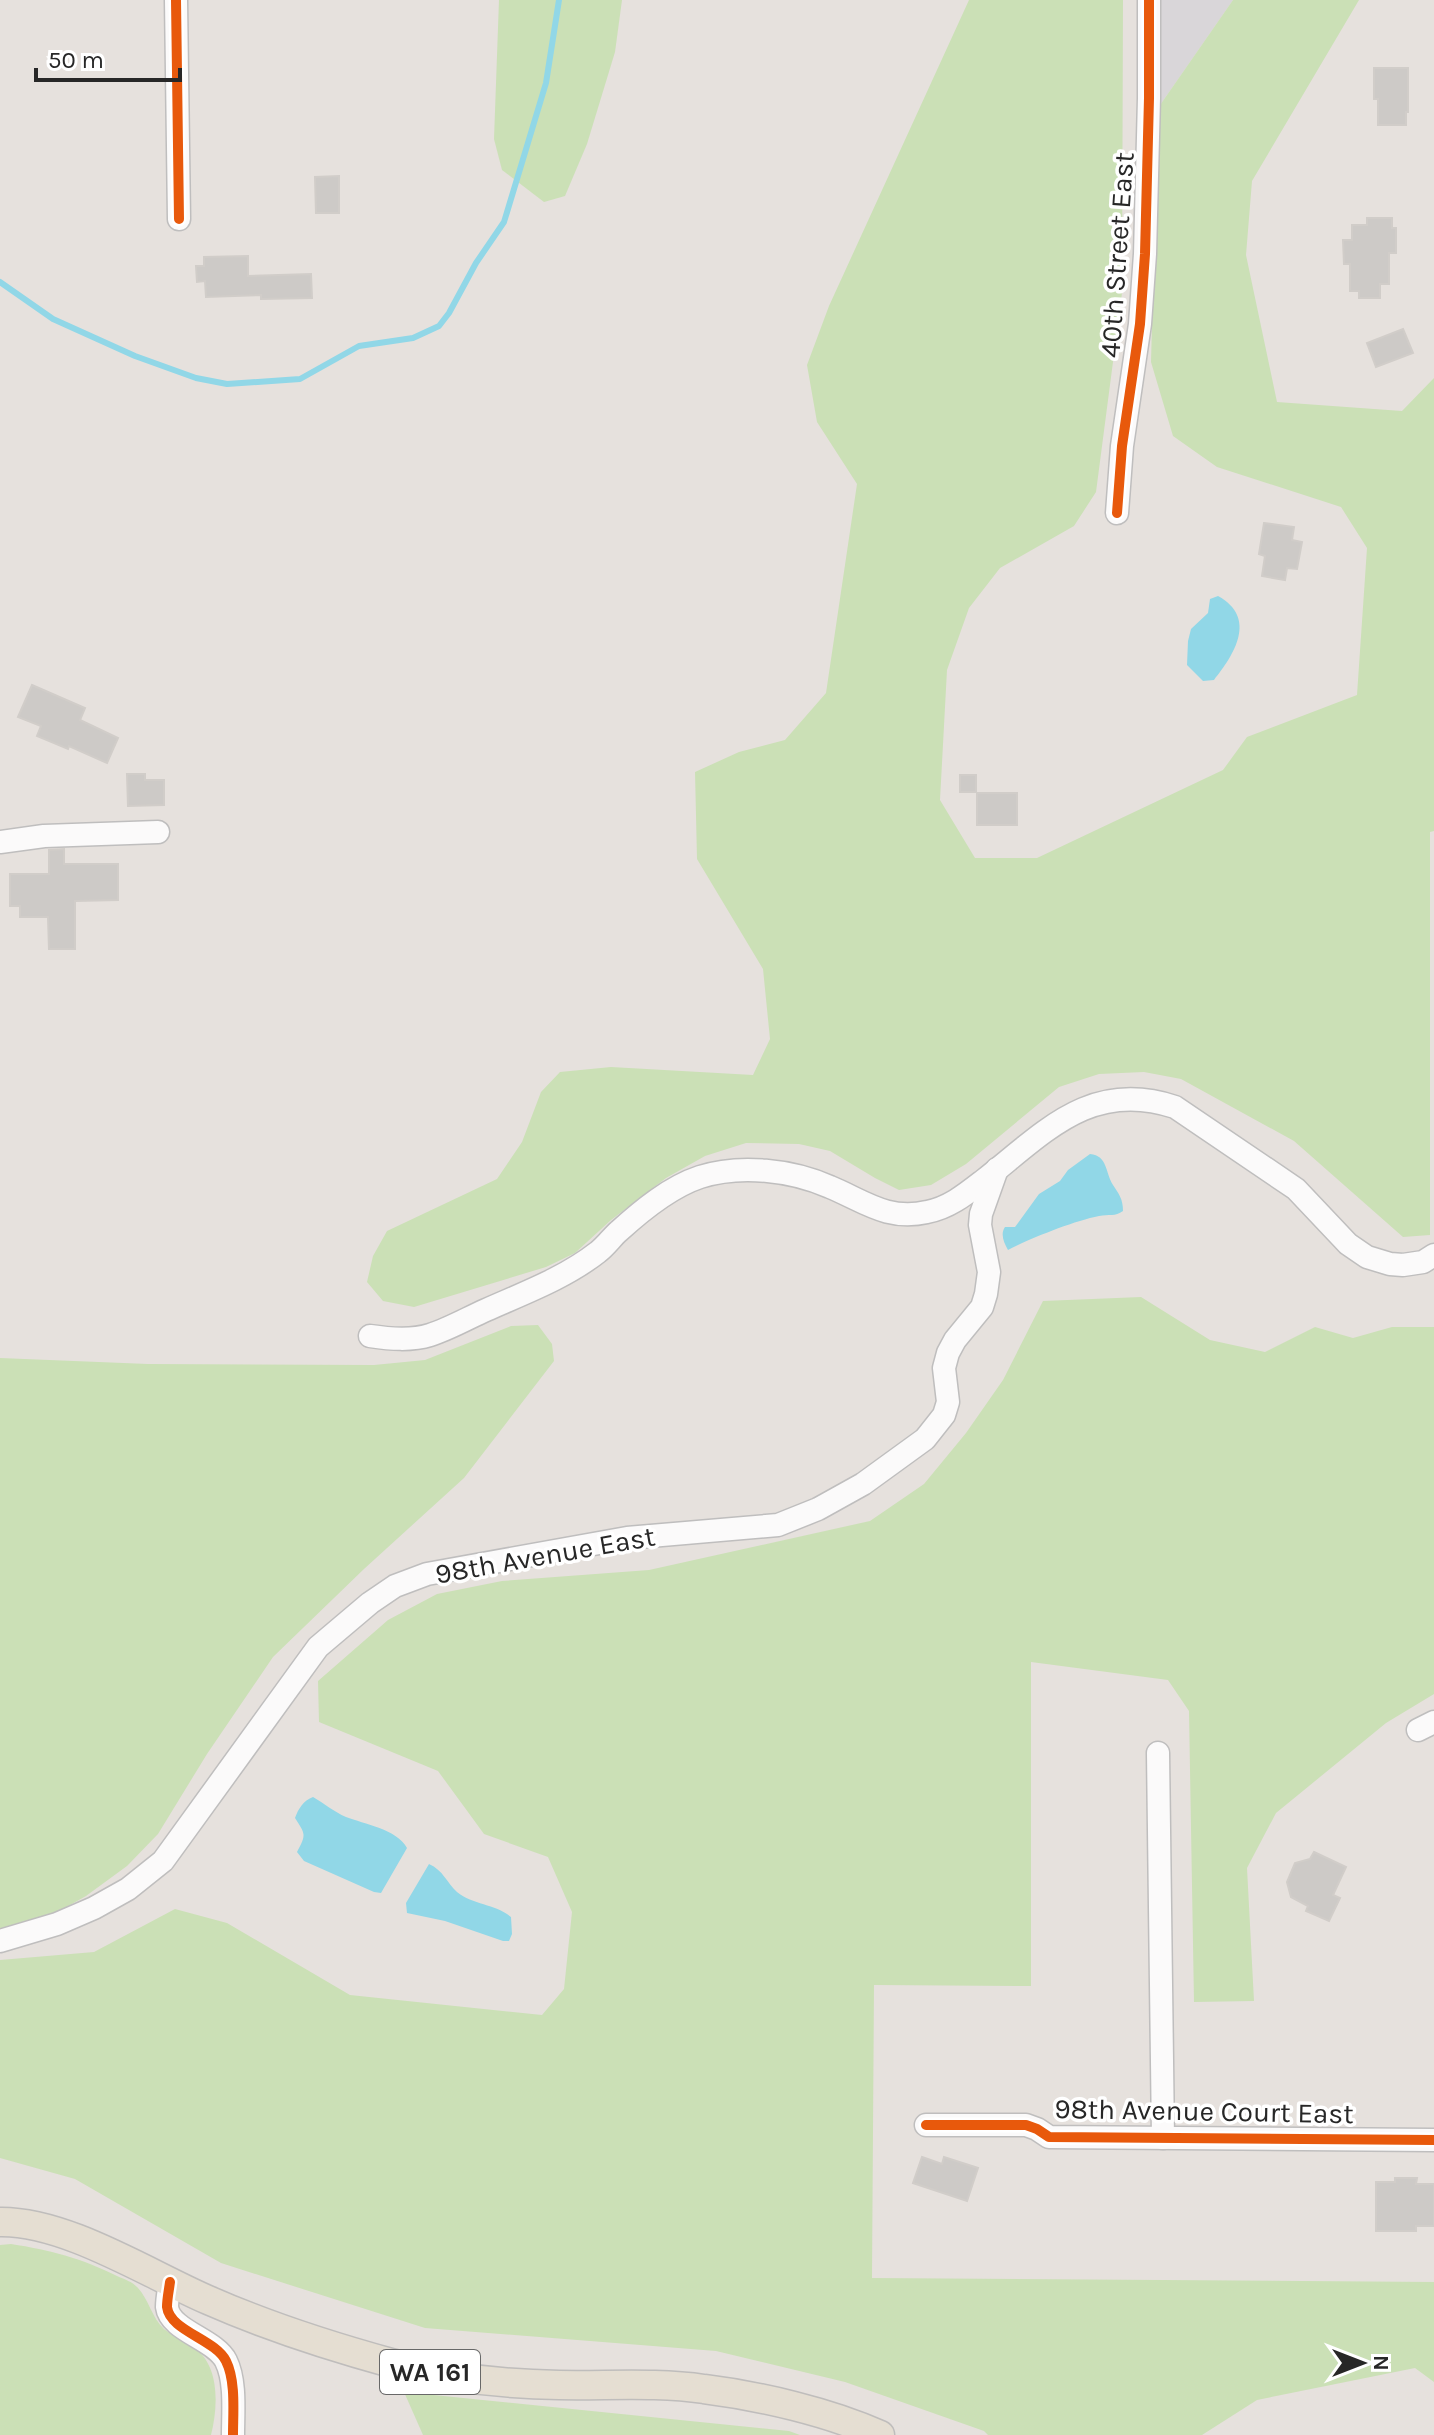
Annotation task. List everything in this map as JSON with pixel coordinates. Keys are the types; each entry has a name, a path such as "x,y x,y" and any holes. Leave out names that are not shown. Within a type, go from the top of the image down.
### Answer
{"main road":[{"name":"WA 161","path":"0,2222 49,2230 84,2242 208,2300 297,2335 393,2364 472,2380 702,2388 765,2399 821,2414 880,2435"}],"street":[{"path":"176,0 179,219"},
{"name":"40th Street East","path":"1117,513 1122,446 1140,324 1145,254 1149,0"},
{"path":"0,842 44,836 158,832"},
{"path":"370,1336 396,1339 430,1335 541,1286 599,1251 657,1201 699,1178 741,1171 783,1174 827,1185 881,1211 928,1212 956,1201 1055,1123 1081,1108 1111,1100 1136,1099 1175,1107 1296,1189 1348,1244 1367,1257 1403,1265 1423,1262 1434,1255"},
{"name":"98th Avenue East","path":"0,1941 57,1924 94,1908 128,1889 163,1861 318,1647 343,1624 395,1586 427,1574 627,1538 778,1525 818,1509 863,1484 925,1439 944,1415 948,1402 944,1368 948,1353 982,1307 986,1294 989,1272 980,1225 997,1169"},
{"path":"1158,1753 1163,2138"},
{"name":"98th Avenue Court East","path":"926,2125 1026,2125 1049,2137 1434,2140"},
{"path":"170,2282 167,2306 170,2315 220,2352 228,2363 233,2435"}],"shaded area":[{"path":"1158,0 1233,0 1158,108"}],"green space":[{"path":"499,0 622,0 615,52 587,144 565,196 544,202 502,170 494,139"},
{"path":"969,0 1123,0 1122,293 1096,492 1074,526 1000,568 969,608 947,670 940,800 975,858 1037,858 1223,770 1247,737 1357,695 1367,548 1341,507 1217,467 1173,436 1151,362 1158,108 1233,0 1359,0 1252,181 1246,255 1277,402 1402,411 1434,378 1430,1235 1403,1237 1294,1141 1181,1079 1144,1072 1099,1074 1059,1087 966,1164 931,1185 899,1190 830,1151 799,1144 746,1143 705,1156 666,1178 611,1220 575,1253 546,1267 414,1307 383,1301 367,1282 373,1256 387,1231 497,1179 522,1142 541,1092 560,1072 611,1067 753,1075 770,1039 763,969 697,859 695,772 739,752 785,740 826,693 857,484 817,422 807,365 829,306"},
{"path":"1141,1297 1210,1340 1265,1352 1315,1327 1353,1338 1392,1327 1434,1327 1434,1694 1386,1723 1276,1813 1247,1868 1254,2001 1194,2002 1189,1711 1168,1680 1031,1662 1031,1986 874,1985 872,2278 1434,2282 1434,2382 1415,2368 1257,2400 1202,2435 988,2435 845,2382 716,2351 425,2328 221,2263 75,2179 0,2158 0,1960 94,1952 175,1909 227,1923 350,1995 542,2015 564,1989 572,1912 548,1857 484,1834 438,1771 319,1722 318,1681 388,1620 437,1594 502,1581 649,1570 870,1521 924,1484 966,1433 1003,1380 1043,1301"},
{"path":"538,1325 552,1344 554,1361 464,1478 273,1657 207,1754 158,1834 127,1866 86,1896 54,1914 0,1930 0,1358 148,1364 374,1365 425,1360 511,1326"},
{"path":"11,2244 78,2260 136,2286 160,2325 204,2357 213,2377 216,2400 211,2435 0,2435 0,2245"},
{"path":"404,2392 789,2431 800,2435 423,2435"}],"water":[{"path":"1218,596 1230,605 1240,626 1229,659 1214,680 1203,681 1187,665 1188,641 1191,629 1208,613 1210,599"},
{"path":"1090,1154 1103,1161 1120,1197 1123,1211 1065,1226 1008,1250 1003,1236 1005,1227 1015,1227 1039,1194 1060,1181 1068,1170"},
{"path":"313,1797 337,1813 396,1836 407,1848 381,1893 304,1861 297,1852 304,1834 295,1818 302,1805"},
{"path":"429,1864 463,1896 511,1917 512,1934 509,1941 407,1913 406,1903"}],"building":[{"path":"1374,68 1408,68 1406,125 1378,125"},
{"path":"339,176 339,213 316,213 315,177"},
{"path":"1367,218 1392,218 1392,228 1396,228 1396,253 1389,253 1389,284 1380,284 1380,298 1359,298 1359,291 1350,291 1350,264 1344,264 1343,240 1352,240 1352,225 1367,225"},
{"path":"248,256 248,276 311,274 312,298 261,299 261,295 206,297 205,281 197,282 196,266 204,266 204,257"},
{"path":"1403,329 1413,353 1376,367 1367,343"},
{"path":"1264,523 1294,527 1292,540 1302,542 1297,569 1287,568 1285,580 1262,576 1265,556 1259,554"},
{"path":"32,685 85,708 80,720 118,738 107,763 37,736 41,726 18,717"},
{"path":"127,774 145,774 145,780 164,780 164,805 128,806"},
{"path":"960,775 976,775 976,792 960,792"},
{"path":"977,793 1017,793 1017,825 977,825"},
{"path":"64,849 64,864 118,864 118,900 75,901 75,949 49,949 48,917 20,917 20,906 10,906 10,874 49,874 49,850"},
{"path":"1314,1852 1346,1867 1333,1895 1340,1898 1329,1921 1306,1911 1308,1906 1291,1897 1287,1882 1295,1863 1310,1859"},
{"path":"922,2157 942,2164 944,2157 978,2168 967,2201 913,2183"},
{"path":"1395,2178 1417,2178 1416,2184 1434,2184 1434,2226 1416,2226 1416,2231 1376,2231 1376,2182 1395,2182"}],"waterway":[{"path":"0,282 53,319 135,356 196,378 227,384 300,379 359,346 413,338 439,326 504,222 546,83 559,0"}],"cycle path":[{"path":"176,0 179,219"},
{"path":"1117,513 1122,446 1140,324 1145,254 1149,0"},
{"path":"926,2125 1026,2125 1049,2137 1434,2140"},
{"path":"170,2282 167,2307 170,2315 184,2329 213,2347 226,2361 233,2387 233,2435"}]}
